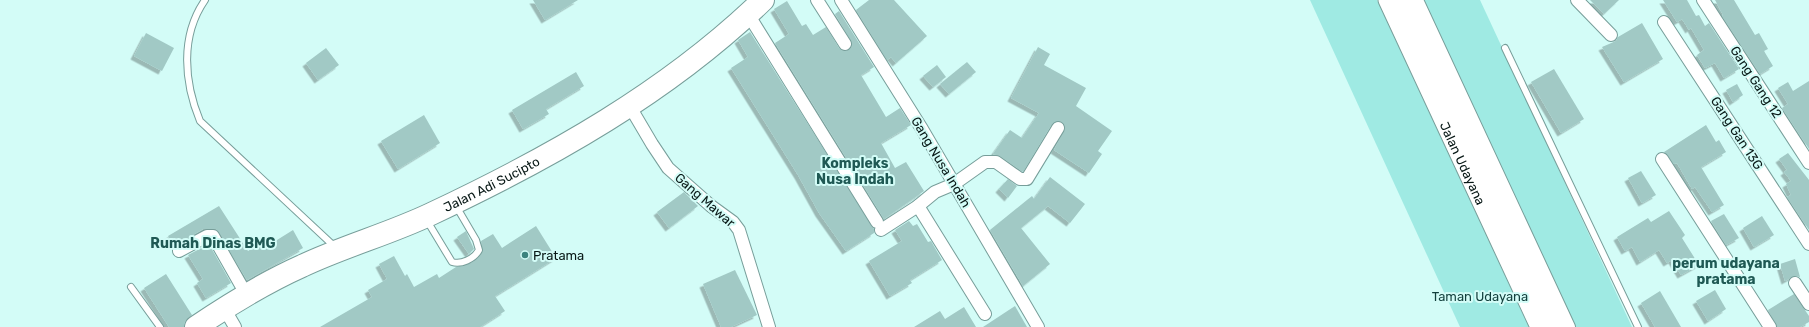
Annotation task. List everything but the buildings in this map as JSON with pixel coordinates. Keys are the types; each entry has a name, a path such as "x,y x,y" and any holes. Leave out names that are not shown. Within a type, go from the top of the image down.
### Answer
{"highway":[{"name":"Jalan Adi Sucipto","path":"196,327 230,319 246,294 302,265 425,216 569,144 630,105 755,16"}],"main road":[{"name":"Jalan Udayana","path":"1387,0 1531,291 1556,327"},
{"name":"Jalan Udayana","path":"1404,0 1531,291 1539,327"}],"street":[{"path":"816,0 845,44"},
{"name":"Gang Nusa Indah","path":"841,0 922,129 1038,327"},
{"path":"1417,0 1569,327"},
{"path":"1577,0 1611,35"},
{"name":"Gang Gang 12","path":"1703,0 1809,163"},
{"path":"755,16 879,226 918,206 935,192 954,184 978,165 990,161 996,162 1020,179 1027,179 1058,128"},
{"name":"Gang Gan 13G","path":"1664,22 1809,244"},
{"name":"Gang Mawar","path":"630,105 652,144 668,168 711,206 733,222 739,230 768,327"},
{"path":"1662,159 1770,327"},
{"path":"918,206 985,314"},
{"path":"179,251 207,236 213,236 246,294"},
{"path":"1795,283 1809,304"}],"lane":[{"path":"204,0 191,29 188,46 188,83 192,102 200,121 339,250"},
{"path":"1505,48 1638,327"},
{"path":"425,216 452,262 457,264 463,262 476,255 479,250 479,246 454,202"},
{"path":"131,286 160,327"}],"green space":[{"name":"Taman Udayana","path":"1310,0 1377,0 1529,327 1460,327"},
{"name":"Taman Udayana","path":"1419,0 1480,0 1632,327 1572,327"}],"place":[{"name":"Pratama","path":"525,255"}],"district":[{"name":"Kompleks Nusa Indah","path":"855,172"},
{"name":"Rumah Dinas BMG","path":"213,243"},
{"name":"perum udayana pratama","path":"1726,272"}]}
